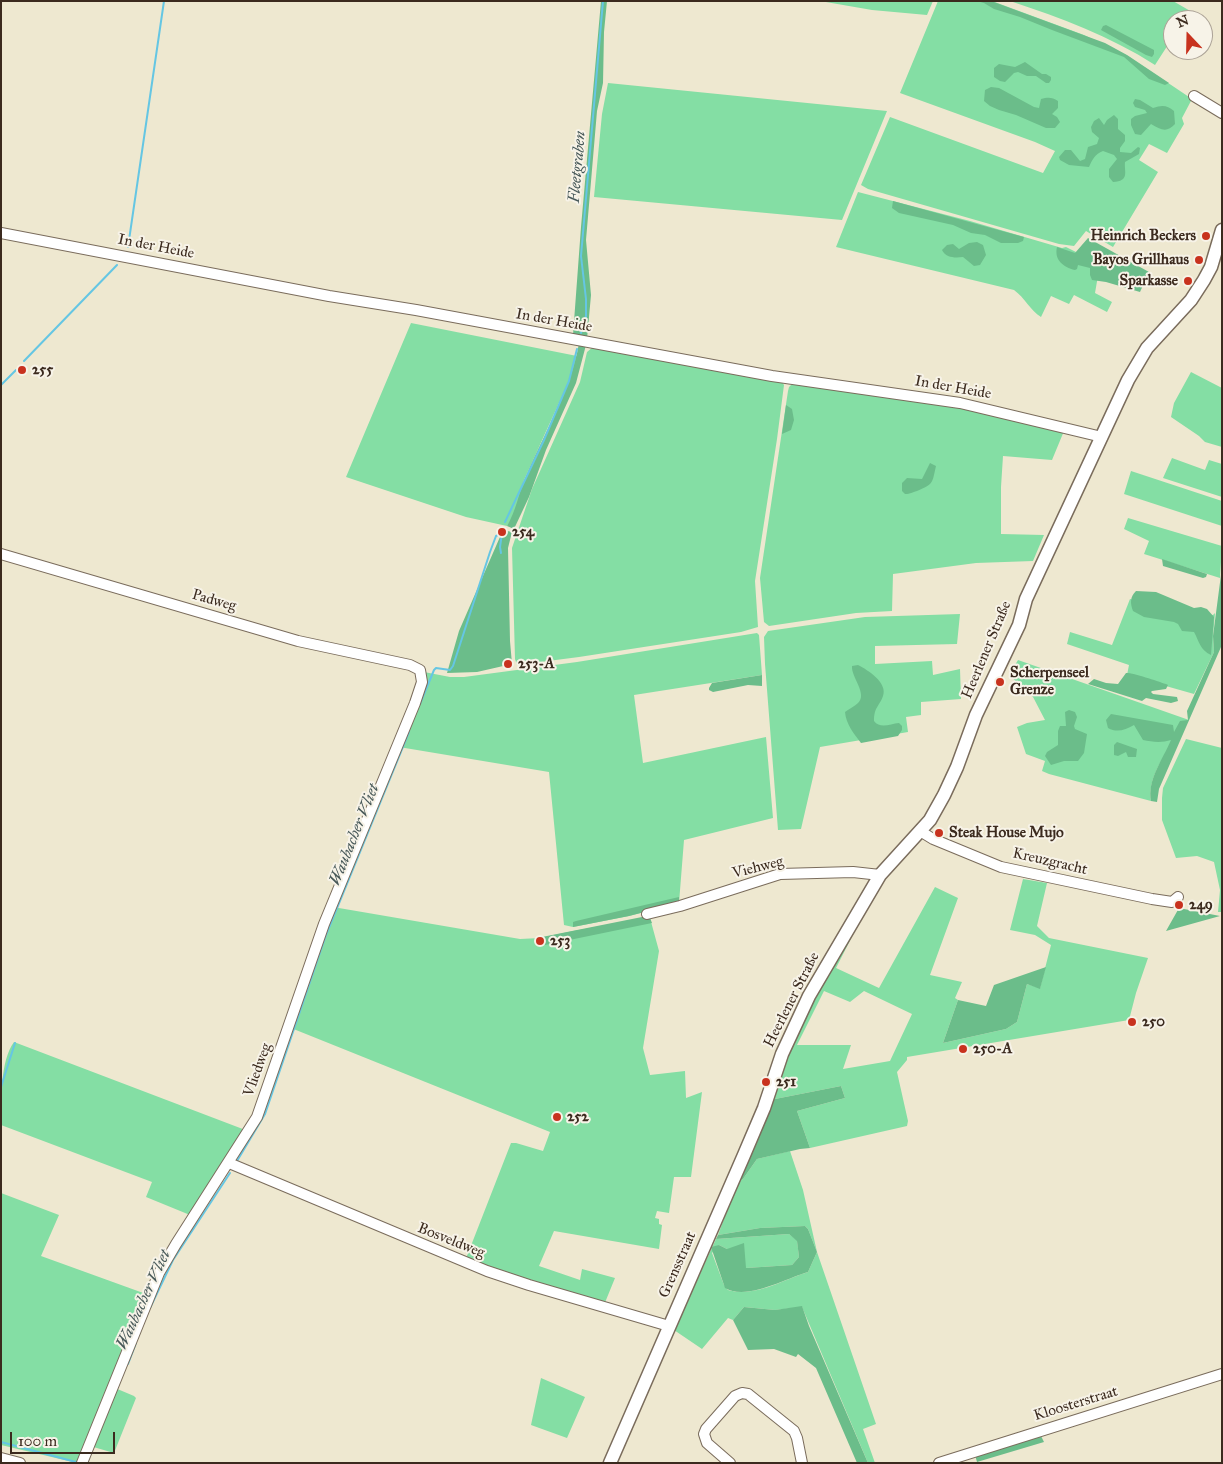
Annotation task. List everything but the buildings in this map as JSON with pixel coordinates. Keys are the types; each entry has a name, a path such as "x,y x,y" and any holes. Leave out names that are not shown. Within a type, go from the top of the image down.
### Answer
{"main road":[{"name":"Heerlener Straße","path":"773,1079 782,1054 809,996 880,875 938,808 976,715 1019,625 1026,599 1114,409 1138,362 1153,341 1191,300 1204,280 1211,267 1222,230"},
{"name":"Grensstraat","path":"610,1463 760,1116 773,1079"}],"street":[{"path":"1194,96 1222,113"},
{"name":"In der Heide","path":"1,233 329,296 416,310 772,376 960,403 1102,437"},
{"name":"Padweg","path":"1,554 298,641 410,665 420,670"},
{"name":"Vliedweg","path":"82,1463 159,1273 254,1123 262,1105 324,924 419,692 422,678 420,670"},
{"name":"Kreuzgracht","path":"920,831 933,839 1003,867 1152,899 1172,902 1178,897"},
{"name":"Viehweg","path":"647,914 683,905 780,874 853,872 880,875"},
{"name":"Bosveldweg","path":"229,1163 487,1272 669,1326"},
{"name":"Kloosterstraat","path":"939,1463 1222,1374"},
{"path":"730,1463 707,1443 704,1434 706,1429 735,1396 742,1393 748,1394 794,1431 802,1463"},
{"path":"972,1452 976,1463"},
{"path":"1,1458 20,1463"}],"green space":[{"path":"601,1 607,1 603,83 597,111 586,240 591,295 587,339 573,335"},
{"path":"820,1 933,1 927,15 872,10"},
{"path":"938,1 992,1 1084,35 1128,56 1192,99 1182,118 1184,124 1167,153 1149,144 1139,160 1158,172 1113,247 1086,231 1074,246 1059,244 868,189 861,185 890,117 1043,173 1055,151 900,93"},
{"path":"977,1 991,1 1105,43 1169,83 1165,85 1149,79 1124,57"},
{"path":"1010,1 1173,1 1189,10 1163,10 1163,53 1155,65 1121,45 1048,14"},
{"path":"1106,25 1154,50 1154,54 1152,57 1146,55 1101,30"},
{"path":"1025,62 1042,74 1051,77 1049,83 1036,76 1027,76 1018,72 1014,73 1005,82 994,77 994,68 999,64 1015,67"},
{"path":"608,83 887,111 842,220 594,197 602,114"},
{"path":"991,87 999,88 1034,107 1039,108 1041,99 1050,98 1058,101 1058,108 1052,114 1060,122 1055,128 1046,128 990,106 984,101 985,90"},
{"path":"1135,99 1153,108 1164,106 1171,109 1174,111 1175,124 1169,129 1164,130 1151,124 1141,135 1135,134 1131,125 1131,119 1147,113 1145,110 1135,107 1133,103"},
{"path":"1114,115 1118,119 1118,129 1125,135 1125,141 1120,148 1120,152 1131,153 1138,147 1140,148 1139,154 1125,162 1125,175 1122,180 1113,182 1109,177 1109,169 1117,159 1114,155 1103,151 1094,158 1089,167 1069,165 1060,160 1059,157 1065,150 1071,150 1080,161 1085,159 1088,147 1097,144 1099,138 1092,132 1091,127 1094,121 1099,118 1104,125"},
{"path":"858,192 970,221 1062,248 1066,247 1100,264 1095,293 1112,302 1107,312 1074,295 1069,304 1051,296 1041,317 1014,290 836,247"},
{"path":"893,201 1024,237 1023,241 1018,243 1001,243 985,235 971,233 953,225 899,213 892,208"},
{"path":"1088,238 1149,272 1140,292 1092,280 1090,268 1078,265 1075,270 1060,262 1056,252 1057,247 1075,253"},
{"path":"977,242 983,245 986,255 980,265 974,266 963,257 948,256 942,250 947,245 953,244 959,249 969,243"},
{"path":"411,323 577,356 573,372 524,480 515,514 507,526 466,517 346,477"},
{"path":"579,343 586,345 576,383 514,529 507,526 513,515 532,462 570,379"},
{"path":"593,347 782,382 784,385 755,581 758,627 741,632 517,665 515,659 512,548 532,489 580,382 587,352"},
{"path":"1191,372 1222,388 1222,447 1205,442 1171,417 1174,403"},
{"path":"792,384 933,401 1064,431 1052,460 1003,456 1001,534 1044,535 1033,561 976,563 893,574 892,611 856,613 769,626 764,622 760,578 788,391"},
{"path":"786,405 792,409 794,420 791,430 782,434"},
{"path":"1172,458 1205,470 1209,460 1222,464 1222,497 1163,478"},
{"path":"930,463 936,466 931,482 923,489 905,494 902,491 902,483 907,478 922,479"},
{"path":"1131,471 1222,501 1222,526 1124,494"},
{"path":"1128,518 1222,546 1220,578 1144,554 1149,541 1124,529"},
{"path":"503,530 512,532 508,548 512,664 477,672 447,673 459,631"},
{"path":"1162,559 1207,574 1206,577 1203,578 1163,566"},
{"path":"1222,567 1221,647 1159,789 1157,802 1151,801 1150,793 1153,777 1171,740 1157,742 1143,740 1134,725 1118,731 1108,728 1106,720 1111,714 1173,725 1174,732 1180,721 1188,720 1187,711 1214,652 1213,636"},
{"path":"1136,591 1156,592 1194,608 1201,607 1207,609 1214,617 1211,655 1202,648 1194,632 1182,631 1178,624 1174,622 1144,617 1133,611 1131,600"},
{"path":"1130,599 1190,613 1213,615 1215,613 1214,652 1194,694 1127,675 1129,665 1067,644 1070,632 1112,645"},
{"path":"960,614 957,644 875,646 875,664 932,661 933,675 960,669 961,699 921,702 921,715 906,717 908,732 820,747 801,829 778,830 765,664 764,637 768,631 865,617"},
{"path":"757,633 759,635 762,675 634,695 643,763 766,737 773,818 684,840 679,903 629,916 573,927 564,925 549,772 399,747 424,672 450,677 464,677 577,662"},
{"path":"1018,660 1189,720 1157,769 1153,780 1151,801 1042,771 1045,761 1026,754 1017,727 1045,720 1033,697 1009,675"},
{"path":"858,665 872,674 883,686 883,696 876,710 874,721 879,725 899,723 902,726 902,730 898,736 861,743 851,729 845,712 861,699 860,690 852,670 852,666"},
{"path":"1126,673 1168,685 1166,689 1151,692 1153,694 1177,697 1178,701 1171,703 1146,698 1142,701 1088,684 1094,679 1118,684"},
{"path":"762,675 762,686 748,685 713,692 709,690 712,683"},
{"path":"1069,710 1075,712 1077,717 1075,729 1087,734 1084,753 1078,761 1064,761 1051,765 1045,756 1047,752 1058,745 1058,731 1060,726 1066,726 1065,712"},
{"path":"1186,739 1222,748 1222,912 1218,912 1220,890 1214,862 1197,856 1176,858 1162,820 1163,788"},
{"path":"1117,742 1137,749 1136,757 1128,757 1126,752 1118,756 1114,755 1114,745"},
{"path":"1023,879 1047,883 1037,926 1049,938 1148,958 1129,1020 907,1057 907,1060 897,1072 908,1121 907,1126 810,1148 797,1111 845,1098 841,1086 770,1100 796,1029 862,917 836,968 879,988 935,887 958,898 930,975 962,982 955,998 958,1000 943,1043 1006,1029 1017,1022 1027,984 1040,988 1051,945 1035,935 1010,930","holes":["824,991 850,1002 864,991 912,1014 890,1061 843,1069 851,1045 797,1045"]},
{"path":"679,897 679,903 629,916 573,927 573,922 576,921"},
{"path":"333,907 520,939 540,938 650,918 659,951 643,1048 650,1075 685,1071 686,1098 702,1092 691,1177 674,1177 669,1213 657,1211 655,1218 659,1219 659,1224 662,1225 659,1249 554,1231 539,1266 580,1280 582,1269 615,1278 604,1305 465,1261 511,1143 543,1151 550,1132 291,1028"},
{"path":"1179,908 1220,916 1166,931"},
{"path":"647,916 652,923 545,945 543,943 542,937"},
{"path":"1046,967 1040,989 1027,984 1017,1022 1006,1029 943,1043 958,1000 986,1006 994,985"},
{"path":"14,1042 248,1131 190,1215 146,1197 152,1182 1,1125 1,1093 4,1070 9,1050"},
{"path":"841,1086 845,1098 797,1111 810,1148 757,1159 743,1179 738,1181 770,1100"},
{"path":"790,1151 803,1190 817,1252 805,1226 760,1228 718,1235 738,1181 743,1179 757,1159"},
{"path":"1,1193 59,1215 41,1256 146,1294 77,1463 1,1445"},
{"path":"805,1226 817,1252 808,1272 755,1290 744,1292 725,1288 711,1247 719,1245 727,1249 744,1243 746,1268 792,1265 799,1257 797,1241 789,1234 716,1239 718,1235 760,1228"},
{"path":"789,1234 797,1240 799,1257 792,1265 746,1268 727,1249 719,1245 712,1253 724,1285 728,1290 738,1292 759,1290 808,1272 817,1252 876,1424 863,1429 875,1463 868,1463 802,1307 775,1310 744,1307 733,1320 728,1318 702,1349 674,1330 716,1239"},
{"path":"802,1306 868,1463 857,1463 816,1368 798,1354 796,1357 774,1349 748,1350 733,1320 744,1307 775,1310"},
{"path":"541,1378 585,1397 567,1438 531,1425"},
{"path":"115,1388 136,1398 114,1453 90,1446"},
{"path":"1040,1434 1044,1442 977,1462 975,1455"}],"waterway":[{"path":"128,247 164,1"},
{"name":"Fleetgraben","path":"581,333 586,316 581,256 603,1"},
{"path":"24,361 117,265"},
{"name":"Fleetgraben","path":"505,522 544,440 569,381 577,349"},
{"path":"1,385 16,370"},
{"name":"Fleetgraben","path":"501,553 502,533"},
{"name":"Waubacher Vliet","path":"420,704 434,670 436,668 450,670 453,666 490,552 496,536 502,533"},
{"name":"Waubacher Vliet","path":"237,1161 265,1114 326,935 409,732"},
{"path":"1,1087 15,1043"},
{"name":"Waubacher Vliet","path":"150,1308 173,1260 230,1173"},
{"name":"Waubacher Vliet","path":"128,1364 136,1343"},
{"name":"Waubacher Vliet","path":"1,1442 76,1462"}],"place":[{"name":"Heinrich Beckers","path":"1206,236"},
{"name":"Bayos Grillhaus","path":"1199,260"},
{"name":"Sparkasse","path":"1188,281"},
{"name":"255","path":"22,370"},
{"name":"254","path":"502,532"},
{"name":"253-A","path":"508,664"},
{"name":"Scherpenseel Grenze","path":"1000,682"},
{"name":"Steak House Mujo","path":"939,833"},
{"name":"249","path":"1179,905"},
{"name":"253","path":"540,941"},
{"name":"250","path":"1132,1022"},
{"name":"250-A","path":"963,1049"},
{"name":"251","path":"766,1082"},
{"name":"252","path":"557,1117"}]}
